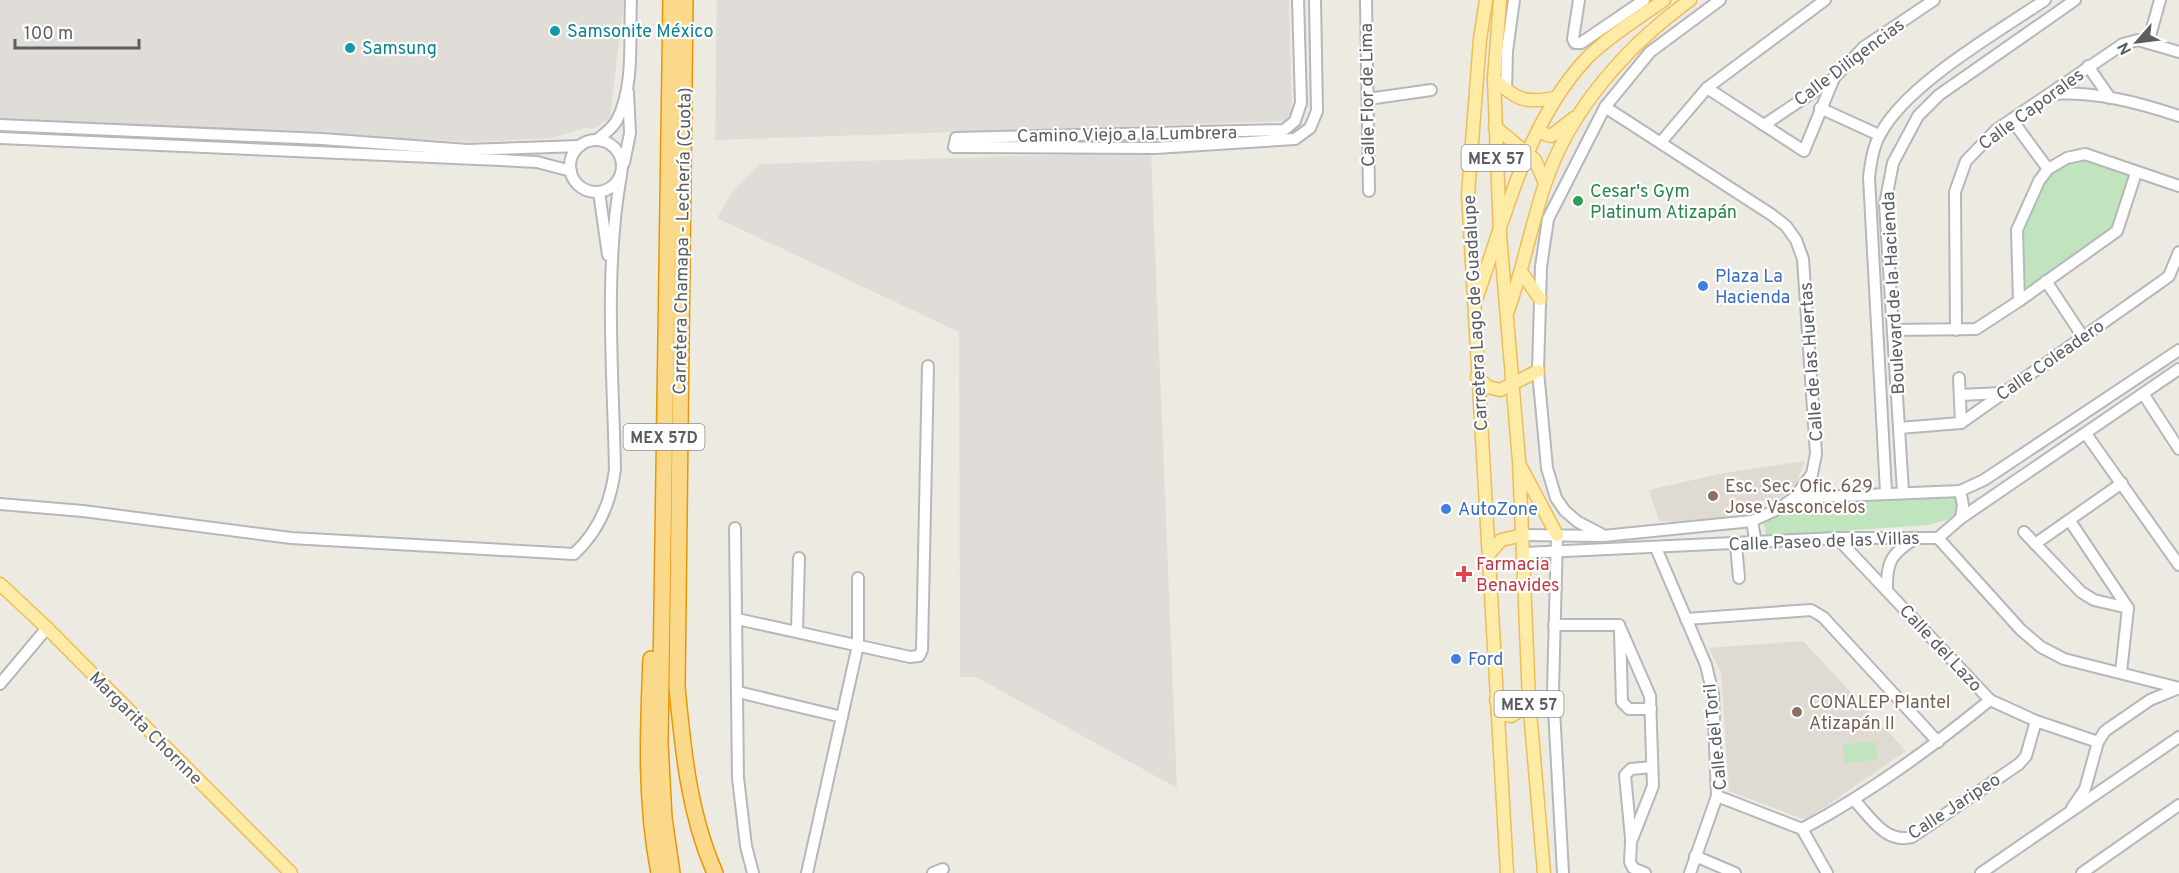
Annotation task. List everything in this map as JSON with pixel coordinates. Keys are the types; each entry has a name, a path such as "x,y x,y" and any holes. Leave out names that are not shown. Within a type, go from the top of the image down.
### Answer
{"highway":[{"name":"Carretera Chamapa - Lechería (Cuota)","path":"671,0 660,744 664,818 672,873"},
{"name":"Carretera Chamapa - Lechería (Cuota)","path":"685,0 677,687 688,780 715,873"},
{"path":"659,873 651,821 647,745 654,570 662,534"}],"main road":[{"name":"Carretera Lago de Guadalupe","path":"1486,0 1480,39 1468,194 1472,310 1489,554"},
{"name":"Carretera Lago de Guadalupe","path":"1500,0 1494,79 1495,127 1500,235 1523,535"},
{"path":"1472,310 1500,235 1515,185 1554,98 1595,51 1664,0"},
{"path":"1507,315 1522,273 1545,183 1578,114 1609,73 1638,43 1690,0"},
{"path":"1494,79 1522,100 1538,102 1554,98"},
{"path":"1539,128 1542,133 1551,135 1578,114"},
{"path":"1495,127 1529,154 1541,170 1545,183"},
{"path":"1522,273 1540,299"},
{"path":"1477,377 1493,390 1512,384 1538,371"},
{"path":"1519,461 1557,535"},
{"path":"1489,554 1501,540 1523,535"},
{"name":"MEX 57","path":"1523,535 1529,700 1544,873"},
{"name":"MEX 57","path":"1489,554 1507,873"},
{"name":"Margarita Chornne","path":"0,585 47,628 291,873"},
{"path":"1496,699 1506,715 1511,716 1523,709 1529,700"}],"street":[{"path":"0,504 291,538 574,554 587,542 598,526 607,506 614,479 612,276 615,209 630,133 627,83 631,0"},
{"name":"Camino Viejo a la Lumbrera","path":"1299,0 1301,104 1295,121 1284,130 955,139 954,147 1178,147 1288,141 1302,135 1314,122 1317,111 1315,0"},
{"name":"Calle Flor de Lima","path":"1366,0 1369,191"},
{"path":"1506,90 1507,51 1514,0"},
{"path":"1579,0 1573,39 1575,43 1581,43 1644,0"},
{"path":"1604,551 1603,536 1578,522 1556,498 1547,468 1538,371 1541,267 1548,219 1605,107 1650,52 1720,0"},
{"path":"1661,142 1707,88 1825,0"},
{"name":"Calle Diligencias","path":"1764,125 1834,78 1864,47 1934,0"},
{"name":"Boulevard de la Hacienda","path":"1886,492 1869,177 1880,135 1903,104 1926,82 2045,0"},
{"name":"Boulevard de la Hacienda","path":"1903,492 1897,331 1885,204 1888,180 1900,147 1918,116 1939,94 2075,0"},
{"path":"2160,0 2148,43 2179,52"},
{"name":"Calle Caporales","path":"1956,330 1955,192 1958,176 1975,149 2088,66 2130,40 2148,43"},
{"path":"2088,66 2110,98"},
{"path":"1707,88 1804,151 1834,78"},
{"path":"0,125 321,139 467,150 580,146 597,140 617,119 627,83"},
{"path":"1368,99 1431,90"},
{"path":"2050,94 2078,92 2145,104 2179,116"},
{"path":"1903,104 1914,105 1918,116"},
{"name":"Calle de las Huertas","path":"1605,107 1786,226 1796,240 1803,259 1816,454 1812,474 1794,498"},
{"path":"1820,108 1880,135"},
{"path":"2012,120 2048,169"},
{"path":"0,138 537,162 571,171"},
{"path":"580,146 572,157 571,171 582,188 599,192 612,187 622,171 622,159 613,145 597,140"},
{"path":"2019,301 2017,230 2039,181 2048,169 2067,158 2085,154 2179,186"},
{"path":"1897,331 1976,329 2019,301 2117,231 2136,173"},
{"path":"1869,177 1888,180"},
{"path":"599,192 612,276"},
{"name":"Calle Coleadero","path":"1961,423 2169,276 2179,252"},
{"path":"2046,282 2083,337"},
{"name":"Calle Paseo de las Villas","path":"1523,535 1603,536 1752,521 1778,509 1794,498 1886,492 1960,491 1984,480 2179,350"},
{"path":"737,619 910,657 918,656 922,650 927,366"},
{"name":"Calle Paseo de las Villas","path":"1524,553 1557,554 1838,538 1938,538 1961,518 2179,369"},
{"path":"1899,428 1961,423 1959,378"},
{"path":"1960,394 2003,393"},
{"path":"2144,394 2178,446"},
{"path":"2086,434 2179,565"},
{"path":"2035,544 2122,483"},
{"path":"1960,491 1963,505 1961,518"},
{"path":"1752,521 1756,544"},
{"path":"2070,521 2128,608 2121,672"},
{"path":"735,528 738,778 746,846 753,873"},
{"path":"2024,532 2081,592 2094,600 2128,608"},
{"path":"1557,535 1553,691 1563,873"},
{"path":"1887,590 1886,571 1891,559 1902,547 1918,537"},
{"name":"Calle del Lazo","path":"1838,538 1990,700 2036,721 2098,742"},
{"path":"1938,538 2021,630 2041,647 2064,659 2179,688"},
{"path":"1736,544 1739,578"},
{"name":"Calle del Toril","path":"1656,549 1706,665 1713,694 1717,796 1802,829"},
{"path":"797,631 799,558"},
{"path":"807,873 858,645 858,578"},
{"path":"1686,619 1811,610 1823,617 1938,742"},
{"path":"1554,625 1619,625"},
{"path":"1619,625 1645,682 1651,708 1653,786 1631,842"},
{"path":"1619,625 1622,702 1629,709 1651,708"},
{"path":"0,684 47,628"},
{"path":"2068,814 2085,789 2098,742 2105,731 2120,718 2150,700 2179,688"},
{"path":"738,692 842,717"},
{"path":"1827,873 1802,829 1855,801 1938,742 1990,700"},
{"name":"Calle Jaripeo","path":"1855,801 1888,836 1903,840 1912,837 2019,764 2026,756 2036,721"},
{"path":"1981,873 2179,737"},
{"path":"1645,873 1633,868 1630,862 1631,842 1625,775 1631,769 1652,767"},
{"path":"1690,873 1717,796"},
{"path":"2082,873 2174,813 2179,805"},
{"path":"1695,856 1736,873"}],"shaded area":[{"path":"0,0 624,0 610,118 593,129 585,128 552,138 475,142 0,119"},
{"path":"717,0 1289,0 1292,115 1287,121 715,140"},
{"path":"1151,152 1177,788 976,677 960,677 959,332 717,218 732,192 760,164"},
{"path":"1805,461 1796,484 1788,492 1769,505 1766,499 1728,513 1728,516 1695,522 1659,521 1649,490 1724,473"},
{"name":"CONALEP Plantel Atizapán II","path":"1803,641 1906,751 1806,820 1729,791 1721,673 1709,648"}],"green space":[{"path":"2085,157 2132,174 2117,227 2026,290 2022,234 2049,175 2068,161"},
{"path":"1957,496 1959,512 1953,518 1928,525 1766,536 1764,523 1798,505"},
{"path":"1876,742 1877,760 1844,763 1843,744"}],"place":[{"name":"Samsonite México","path":"555,31"},
{"name":"Samsung","path":"350,48"},
{"name":"Cesar's Gym Platinum Atizapán","path":"1578,201"},
{"name":"Plaza La Hacienda","path":"1703,286"},
{"name":"Esc. Sec. Ofic. 629 Jose Vasconcelos","path":"1713,496"},
{"name":"AutoZone","path":"1446,509"},
{"name":"Farmacia Benavides","path":"1464,574"},
{"name":"Ford","path":"1456,659"},
{"name":"CONALEP Plantel Atizapán II","path":"1797,712"}]}
